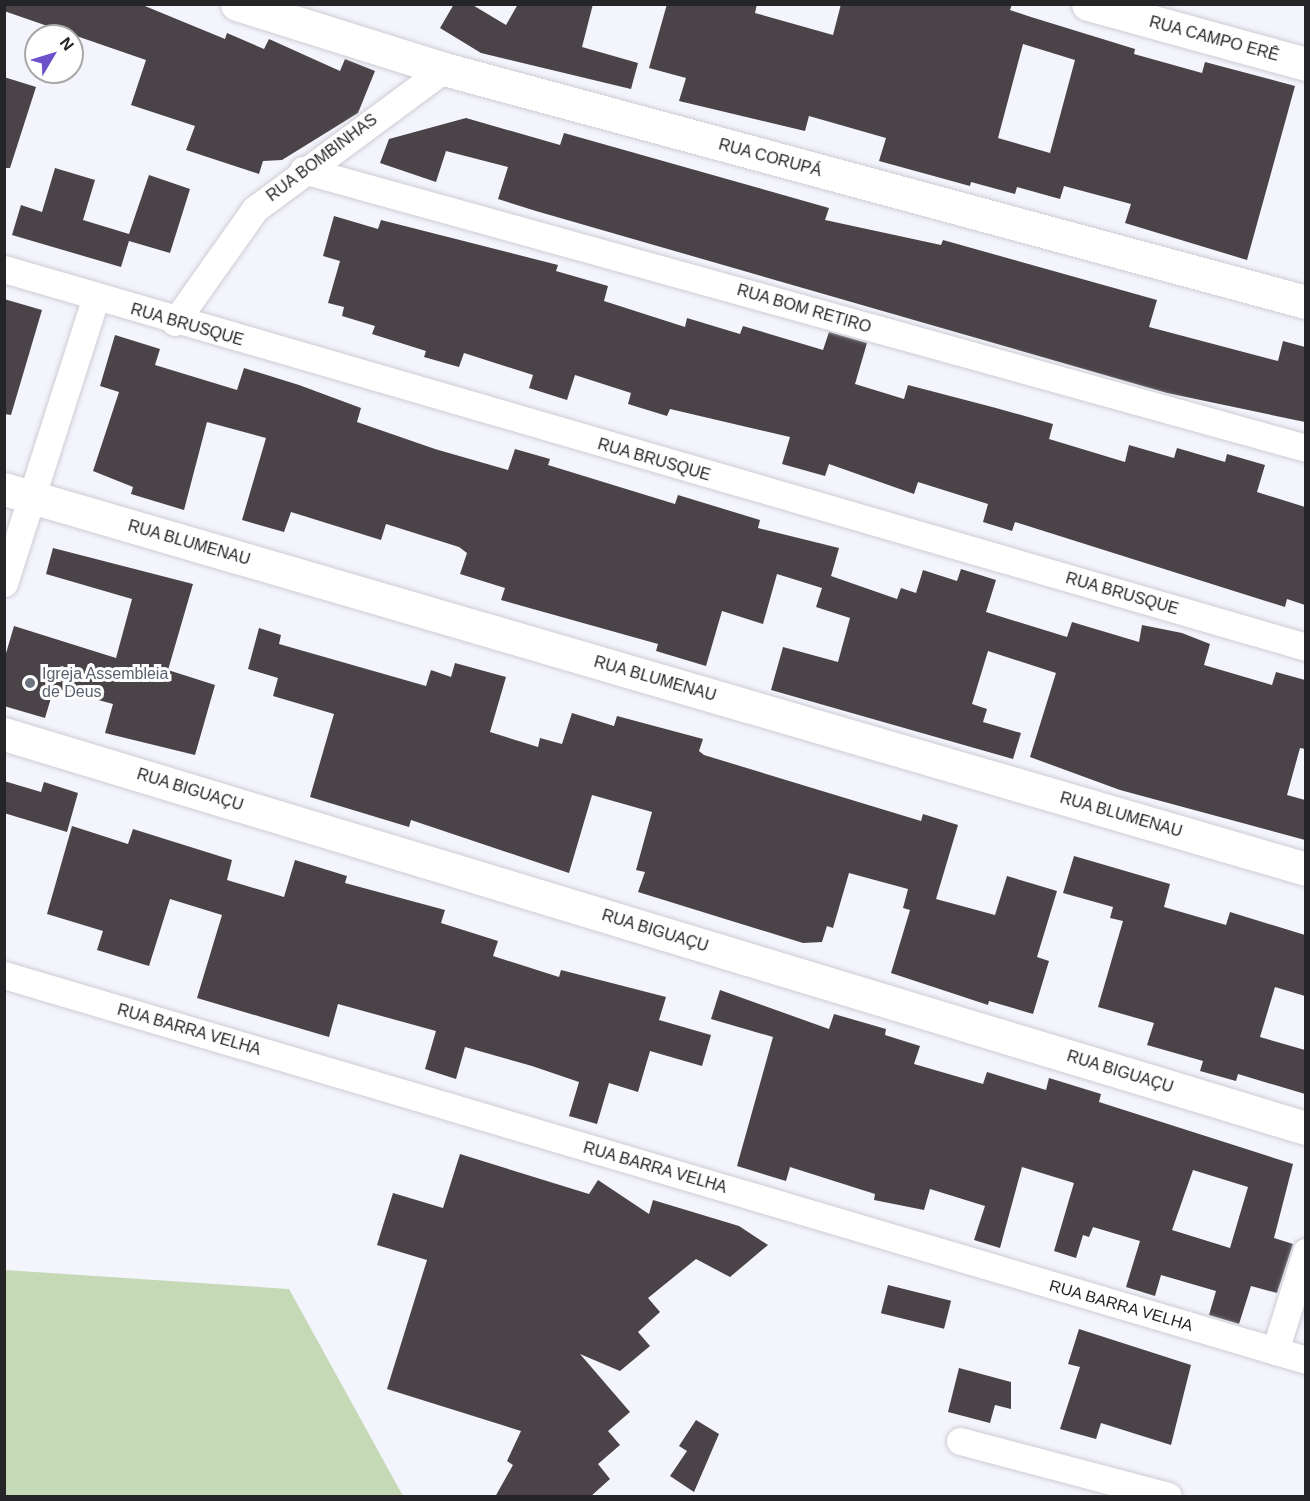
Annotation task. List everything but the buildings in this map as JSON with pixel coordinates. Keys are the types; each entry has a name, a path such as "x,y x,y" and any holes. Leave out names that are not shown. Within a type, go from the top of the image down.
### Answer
{"street":[{"name":"RUA CORUPÁ","path":"237,4 444,69 1305,302"},
{"name":"RUA CAMPO ERÊ","path":"1088,4 1305,64"},
{"name":"RUA BOMBINHAS","path":"175,321 240,227 303,170 444,69"},
{"name":"RUA BOM RETIRO","path":"303,170 1305,448"},
{"name":"RUA BRUSQUE","path":"4,269 95,299 1305,647"},
{"path":"4,583 18,493 95,299"},
{"name":"RUA BLUMENAU","path":"18,493 1305,869"},
{"name":"RUA BIGUAÇU","path":"4,734 1305,1128"},
{"name":"RUA BARRA VELHA","path":"4,975 1305,1360"},
{"path":"1275,1352 1305,1252"},
{"path":"960,1442 1168,1497"}],"green space":[{"path":"5,1270 289,1289 403,1496 5,1496"}],"place":[{"name":"Igreja Assembleia de Deus","path":"30,683"}]}
